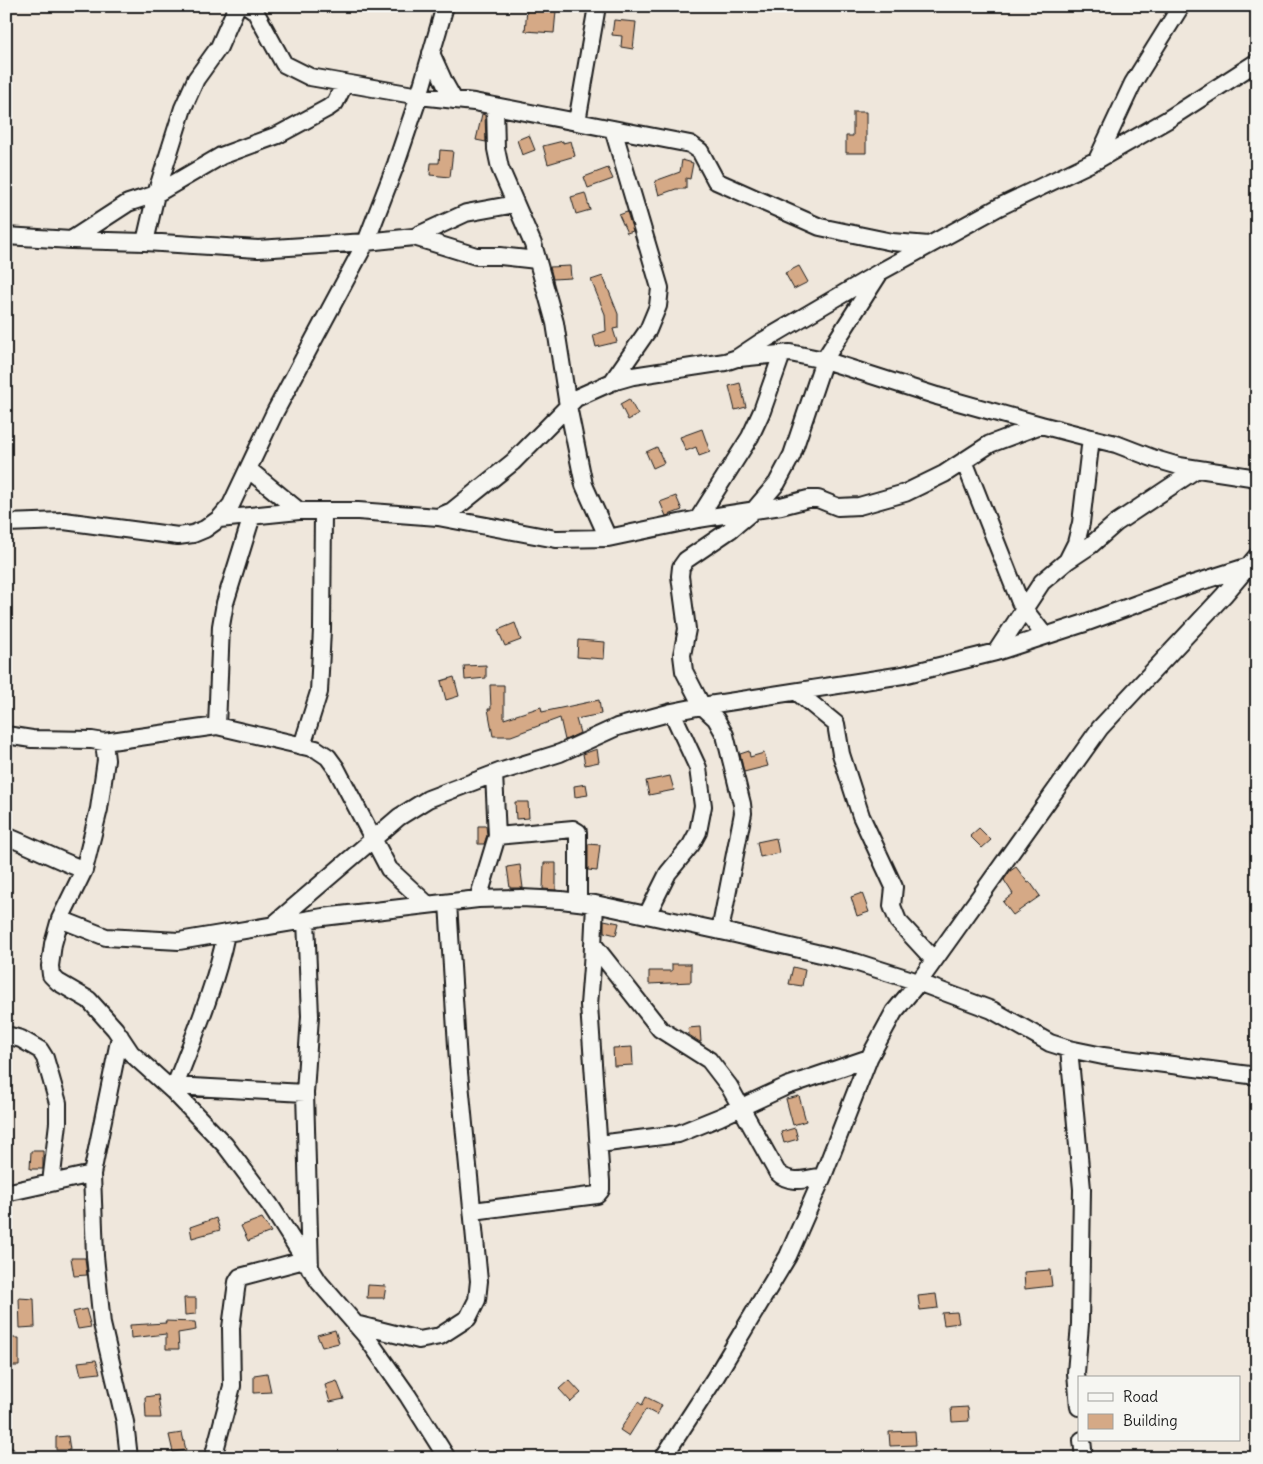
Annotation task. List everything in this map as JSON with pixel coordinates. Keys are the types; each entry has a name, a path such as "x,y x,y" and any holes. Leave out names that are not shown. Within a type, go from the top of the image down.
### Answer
{"street":[{"path":"145,242 156,194 183,108 196,79 219,48 237,6"},
{"path":"248,6 255,11 284,64 310,77 419,96 495,106 690,144 700,151 716,181 820,227 892,242 929,245"},
{"path":"6,523 64,521 178,536 193,534 205,529 219,519 231,505 275,412 366,242 419,96 445,6"},
{"path":"577,122 597,6"},
{"path":"1097,160 1133,83 1181,6"},
{"path":"431,53 444,84 454,100"},
{"path":"737,358 761,342 929,245 999,207 1097,160 1167,120 1257,62"},
{"path":"71,240 128,202 156,194 221,156 278,135 328,108 335,103 345,83"},
{"path":"495,106 496,149 500,168 533,244 555,323 568,406 584,485 608,538"},
{"path":"612,382 648,330 658,306 660,288 613,129"},
{"path":"6,236 258,249 414,237 466,213 515,204"},
{"path":"414,237 476,256 500,256 537,260"},
{"path":"720,931 743,814 742,804 725,735 716,719 702,706 684,671 682,655 687,629 680,576 681,567 686,560 730,530 754,510 777,483 792,455 824,360 880,272"},
{"path":"438,517 452,511 513,462 576,398 612,382 634,376 725,362 737,358 790,353 824,360 937,396 1116,444 1155,459 1180,466 1257,478"},
{"path":"698,519 750,437 762,411 782,354"},
{"path":"219,519 298,511 358,512 438,517 556,539 608,538 698,519 781,506 814,498 838,507 859,506 905,493 944,474 990,444 1041,425"},
{"path":"1067,560 1076,543 1081,523 1091,438"},
{"path":"964,461 1024,609 1045,636"},
{"path":"248,469 298,511"},
{"path":"996,652 1042,582 1067,560 1091,545 1122,518 1197,469"},
{"path":"302,746 319,692 322,629 323,511"},
{"path":"217,726 222,619 225,603 252,516"},
{"path":"273,926 399,817 428,799 494,774 560,753 617,727 702,706 903,675 996,652 1082,624 1253,561"},
{"path":"663,1458 715,1378 788,1256 823,1176 869,1058 894,1012 918,983 1100,728 1253,561"},
{"path":"797,692 836,724 842,754 861,816 894,887 892,906 898,921 934,960"},
{"path":"647,915 668,873 698,832 703,806 698,768 672,712"},
{"path":"6,736 104,742 217,726 316,749 328,757 336,768 389,869 428,905"},
{"path":"104,742 106,760 99,809 84,870 60,920 53,944 50,966 51,976 89,1000 115,1029 131,1053 173,1089 225,1145 270,1205 318,1282 365,1335 408,1396 447,1458"},
{"path":"478,899 497,836 494,774"},
{"path":"497,836 573,829 578,832 578,902"},
{"path":"6,836 84,870"},
{"path":"60,920 106,937 180,942 306,920 478,899 521,898 594,904 855,962 992,1010 1050,1043 1069,1049 1103,1056 1257,1076"},
{"path":"355,1324 419,1340 440,1336 468,1318 477,1300 480,1281 458,1062 448,903"},
{"path":"472,1211 597,1195 601,1190 588,1005 594,904"},
{"path":"306,920 310,1016 305,1093 307,1264"},
{"path":"173,1089 204,1011 226,934"},
{"path":"593,944 660,1029 709,1060 729,1086 777,1172 782,1177 792,1180 823,1176"},
{"path":"6,1038 10,1036 21,1039 40,1050 45,1058 58,1103 58,1123 51,1183"},
{"path":"120,1036 92,1174 95,1256 102,1324 125,1422 129,1458"},
{"path":"1069,1049 1082,1189 1080,1324 1076,1373 1078,1396"},
{"path":"598,1144 678,1134 787,1086 869,1058"},
{"path":"173,1089 305,1093"},
{"path":"6,1195 10,1192 92,1174"},
{"path":"213,1458 232,1386 231,1328 237,1282 240,1277 307,1264"},
{"path":"1082,1442 1084,1458"}],"building":[{"path":"527,9 556,11 554,33 525,31"},
{"path":"614,20 636,22 633,49 621,47 622,36 612,35"},
{"path":"853,112 866,112 866,153 846,153 846,136 853,136"},
{"path":"482,114 485,115 486,142 476,140"},
{"path":"529,135 535,150 522,155 517,140"},
{"path":"563,141 563,143 571,141 575,156 548,164 543,146"},
{"path":"440,150 453,151 450,177 430,175 431,163 439,163"},
{"path":"682,160 693,163 690,179 686,178 686,189 676,189 659,195 655,181 680,172"},
{"path":"608,168 613,179 588,188 584,177"},
{"path":"585,193 590,210 576,214 571,197"},
{"path":"627,212 633,231 627,233 619,215"},
{"path":"570,266 571,278 553,279 550,267"},
{"path":"799,266 808,282 794,289 785,273"},
{"path":"603,276 618,314 618,328 613,329 617,342 596,347 593,335 606,331 605,314 591,280"},
{"path":"740,383 746,407 735,410 729,386"},
{"path":"629,399 638,415 628,420 620,404"},
{"path":"702,429 710,452 699,456 696,447 686,451 680,437"},
{"path":"657,447 664,463 653,468 646,452"},
{"path":"676,496 682,510 666,516 660,502"},
{"path":"515,623 521,640 505,646 498,630"},
{"path":"578,640 605,642 604,659 577,657"},
{"path":"486,665 486,678 465,680 464,666"},
{"path":"454,677 459,696 446,700 441,681"},
{"path":"490,685 504,685 504,719 541,707 542,712 599,700 601,714 576,719 580,733 565,740 560,718 511,736 493,736 488,709 491,709"},
{"path":"597,749 599,762 585,765 583,754"},
{"path":"749,751 750,757 764,753 768,766 744,772 740,754"},
{"path":"670,776 674,790 649,795 646,781"},
{"path":"586,784 588,795 575,797 574,786"},
{"path":"515,802 528,802 529,818 516,819"},
{"path":"478,826 486,826 487,835 484,844 478,844"},
{"path":"979,828 991,840 982,848 970,836"},
{"path":"776,838 779,853 760,857 757,842"},
{"path":"588,844 600,845 597,871 588,870"},
{"path":"544,863 556,863 556,890 543,889"},
{"path":"520,865 523,888 510,888 507,867"},
{"path":"1016,867 1040,896 1013,915 1003,902 1013,894 1004,880 1010,871"},
{"path":"862,893 869,912 857,916 851,897"},
{"path":"604,920 619,923 616,935 604,932"},
{"path":"672,964 691,964 691,982 649,984 649,971 672,971"},
{"path":"793,967 805,970 802,986 789,984"},
{"path":"700,1027 701,1042 689,1035 688,1028"},
{"path":"632,1047 633,1065 614,1066 613,1048"},
{"path":"799,1096 806,1121 793,1125 786,1099"},
{"path":"795,1128 798,1139 784,1143 781,1132"},
{"path":"31,1151 43,1151 43,1169 30,1169"},
{"path":"216,1218 220,1230 192,1238 190,1227"},
{"path":"262,1218 271,1232 248,1241 241,1226"},
{"path":"71,1258 85,1258 87,1275 74,1276"},
{"path":"1050,1270 1052,1286 1025,1289 1024,1272"},
{"path":"368,1285 386,1286 384,1298 367,1298"},
{"path":"936,1294 938,1308 920,1310 918,1296"},
{"path":"19,1298 34,1299 35,1327 20,1328"},
{"path":"184,1298 196,1298 196,1314 185,1315"},
{"path":"86,1309 91,1327 78,1329 73,1312"},
{"path":"957,1312 959,1323 944,1325 942,1313"},
{"path":"165,1321 195,1322 196,1330 178,1333 179,1349 166,1349 166,1334 131,1338 130,1325 166,1323"},
{"path":"335,1330 339,1343 322,1347 317,1335"},
{"path":"6,1338 19,1338 19,1366 8,1366"},
{"path":"96,1360 100,1373 81,1375 78,1362"},
{"path":"267,1373 271,1392 254,1393 254,1375"},
{"path":"569,1380 581,1393 571,1402 559,1389"},
{"path":"337,1381 344,1399 330,1402 325,1385"},
{"path":"158,1395 161,1418 146,1418 145,1397"},
{"path":"646,1397 662,1405 657,1415 646,1409 629,1436 620,1430 638,1402 642,1405"},
{"path":"968,1407 969,1421 952,1422 951,1408"},
{"path":"915,1431 916,1445 890,1446 889,1432"},
{"path":"182,1433 186,1450 173,1452 169,1435"},
{"path":"68,1436 70,1450 56,1450 56,1437"}]}
